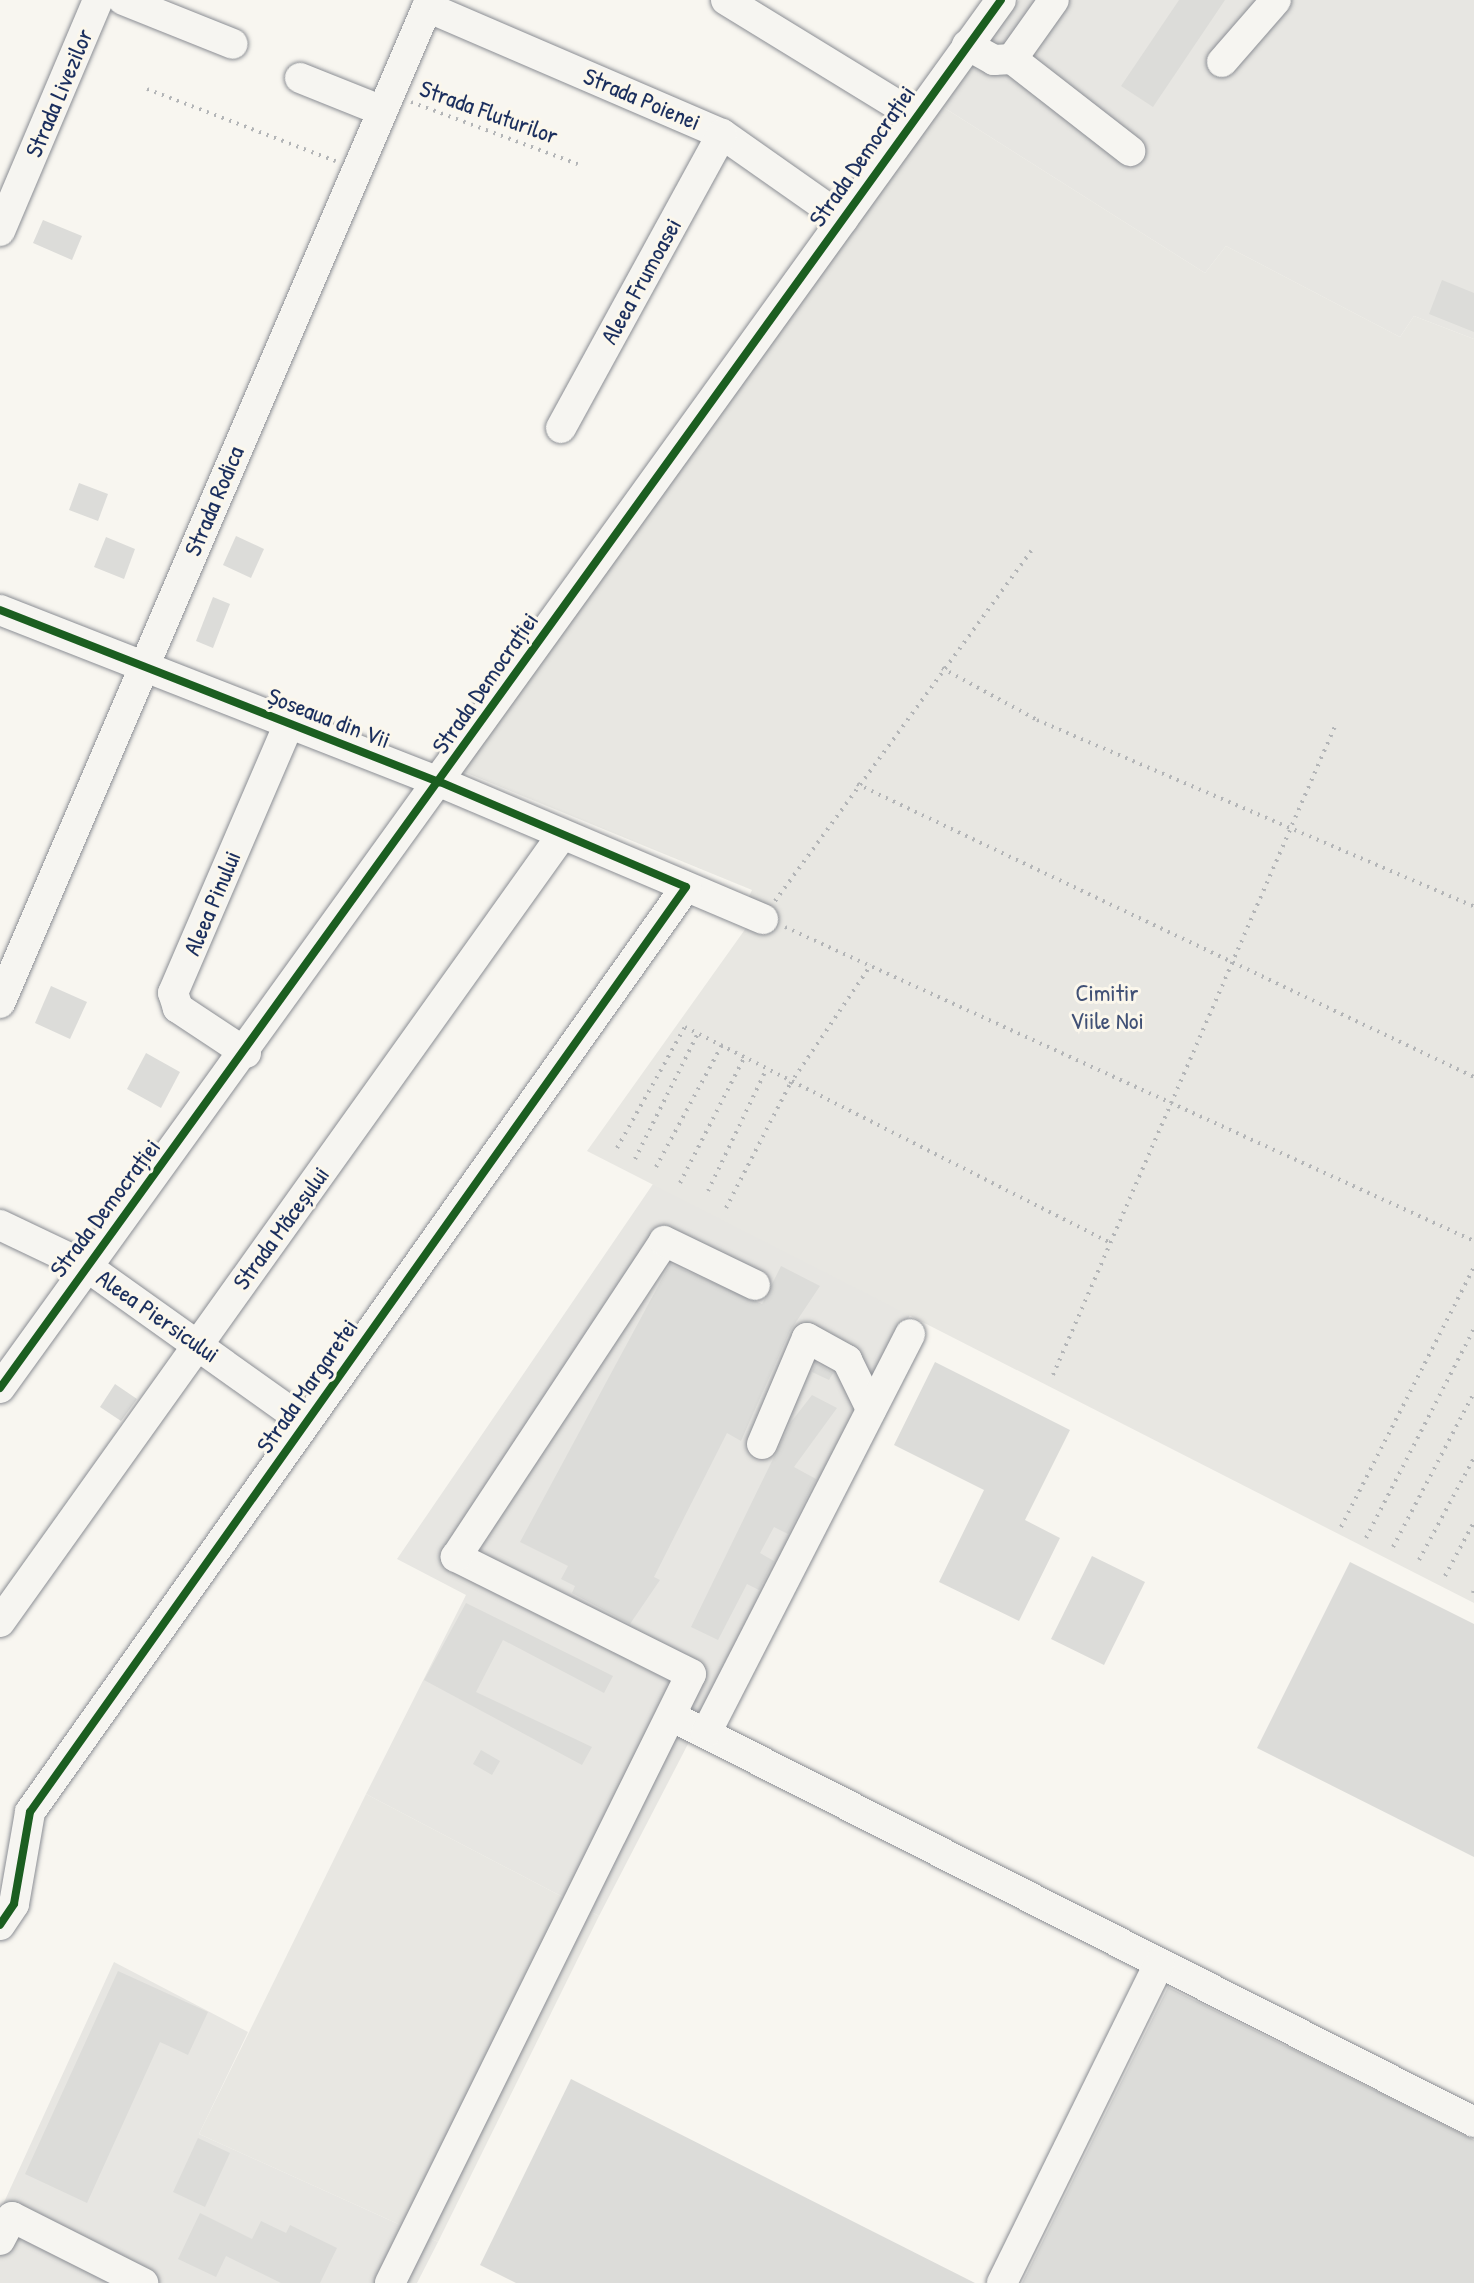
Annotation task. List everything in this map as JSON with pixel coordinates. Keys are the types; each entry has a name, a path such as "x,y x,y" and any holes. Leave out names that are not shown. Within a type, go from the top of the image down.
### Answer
{"street":[{"name":"Strada Livezilor","path":"0,231 98,0"},
{"path":"123,0 233,44"},
{"path":"726,0 915,116"},
{"name":"Strada Democrației","path":"0,1388 86,1266 246,1053 1001,0"},
{"path":"1012,59 1054,0"},
{"path":"1222,62 1276,0"},
{"name":"Strada Rodica","path":"0,1003 428,3"},
{"name":"Strada Poienei","path":"428,3 722,134 843,219"},
{"path":"967,45 994,60 1012,59 1130,151"},
{"path":"300,78 384,102"},
{"name":"Aleea Frumoasei","path":"561,428 722,134"},
{"name":"Șoseaua din Vii","path":"0,610 440,782 763,919"},
{"name":"Aleea Pinului","path":"246,1053 178,1008 173,993 289,724"},
{"name":"Strada Măceșului","path":"0,1622 562,835"},
{"name":"Strada Margaretei","path":"0,1925 14,1904 11,1855 30,1812 686,887"},
{"name":"Aleea Piersicului","path":"0,1225 86,1266 306,1423"},
{"path":"390,2283 691,1674 456,1557 664,1241 755,1285"},
{"path":"706,1733 910,1334"},
{"path":"762,1444 807,1338 847,1360 871,1409"},
{"path":"671,1716 1474,2122"},
{"path":"1002,2283 1159,1964"},
{"path":"0,2240 12,2217 143,2283"}],"path":[{"path":"147,89 355,168"},
{"path":"1031,551 857,784 763,919 871,965 1474,1241"},
{"path":"942,668 1037,720 1474,906"},
{"path":"1053,1375 1233,967 1335,726"},
{"path":"857,784 1233,967 1474,1077"},
{"path":"726,1208 790,1084 871,965"},
{"path":"617,1148 685,1027 790,1084 1110,1243"},
{"path":"635,1159 698,1033"},
{"path":"656,1167 722,1045"},
{"path":"680,1183 744,1058"},
{"path":"708,1191 766,1070"},
{"path":"1341,1527 1474,1267"},
{"path":"1366,1538 1474,1329"},
{"path":"1393,1547 1474,1393"},
{"path":"1419,1560 1474,1458"},
{"path":"1445,1576 1474,1522"}],"shaded area":[{"path":"1019,0 1474,0 1474,339 1414,316 1400,337 1226,246 1205,273 943,107"},
{"path":"653,1184 911,1313 599,1916 366,1794 466,1595 397,1559"},
{"path":"114,1962 248,2032 199,2134 438,2242 417,2283 0,2283 0,2211"}],"green space":[{"name":"Cimitir Viile Noi","path":"943,107 1205,273 1226,246 1400,337 1414,316 1474,339 1474,1603 587,1151 751,921 742,911 752,890 462,771 797,297"},
{"path":"366,1794 599,1916 438,2242 199,2134"}],"building":[{"path":"1179,0 1225,0 1153,107 1121,86"},
{"path":"43,220 82,236 72,260 33,243"},
{"path":"1442,280 1474,293 1474,332 1429,314"},
{"path":"79,483 108,494 98,521 69,510"},
{"path":"236,536 264,549 251,578 223,565"},
{"path":"106,537 135,549 124,579 94,567"},
{"path":"213,597 230,604 213,648 196,641"},
{"path":"51,986 87,1002 70,1039 35,1023"},
{"path":"146,1053 180,1072 161,1108 127,1089"},
{"path":"670,1264 762,1304 781,1266 820,1286 790,1331 741,1441 727,1433 654,1577 660,1580 630,1624 572,1593 575,1586 561,1579 568,1566 520,1542"},
{"path":"935,1362 1070,1430 1025,1520 1060,1538 1019,1621 939,1582 984,1490 894,1445"},
{"path":"816,1363 833,1373 829,1380 812,1372"},
{"path":"115,1384 137,1399 121,1421 100,1407"},
{"path":"812,1395 837,1408 794,1467 816,1479 788,1534 774,1527 760,1553 774,1561 759,1590 747,1584 718,1640 691,1627 791,1422"},
{"path":"1092,1556 1145,1582 1104,1665 1051,1639"},
{"path":"1350,1562 1474,1624 1474,1857 1257,1748"},
{"path":"466,1603 613,1676 604,1693 503,1640 476,1692 592,1747 582,1765 424,1680"},
{"path":"481,1750 500,1761 492,1775 473,1764"},
{"path":"118,1971 208,2012 188,2055 160,2042 87,2203 25,2174"},
{"path":"1168,1987 1474,2140 1474,2283 1022,2283"},
{"path":"571,2079 975,2283 516,2283 480,2265"},
{"path":"198,2138 230,2153 205,2207 173,2192"},
{"path":"200,2213 252,2239 261,2221 286,2233 290,2225 337,2248 320,2283 281,2283 226,2256 216,2277 178,2259"}],"cycle path":[{"path":"0,1388 1001,0"},
{"path":"0,610 440,782 686,887 30,1812 14,1904 0,1925"}]}
